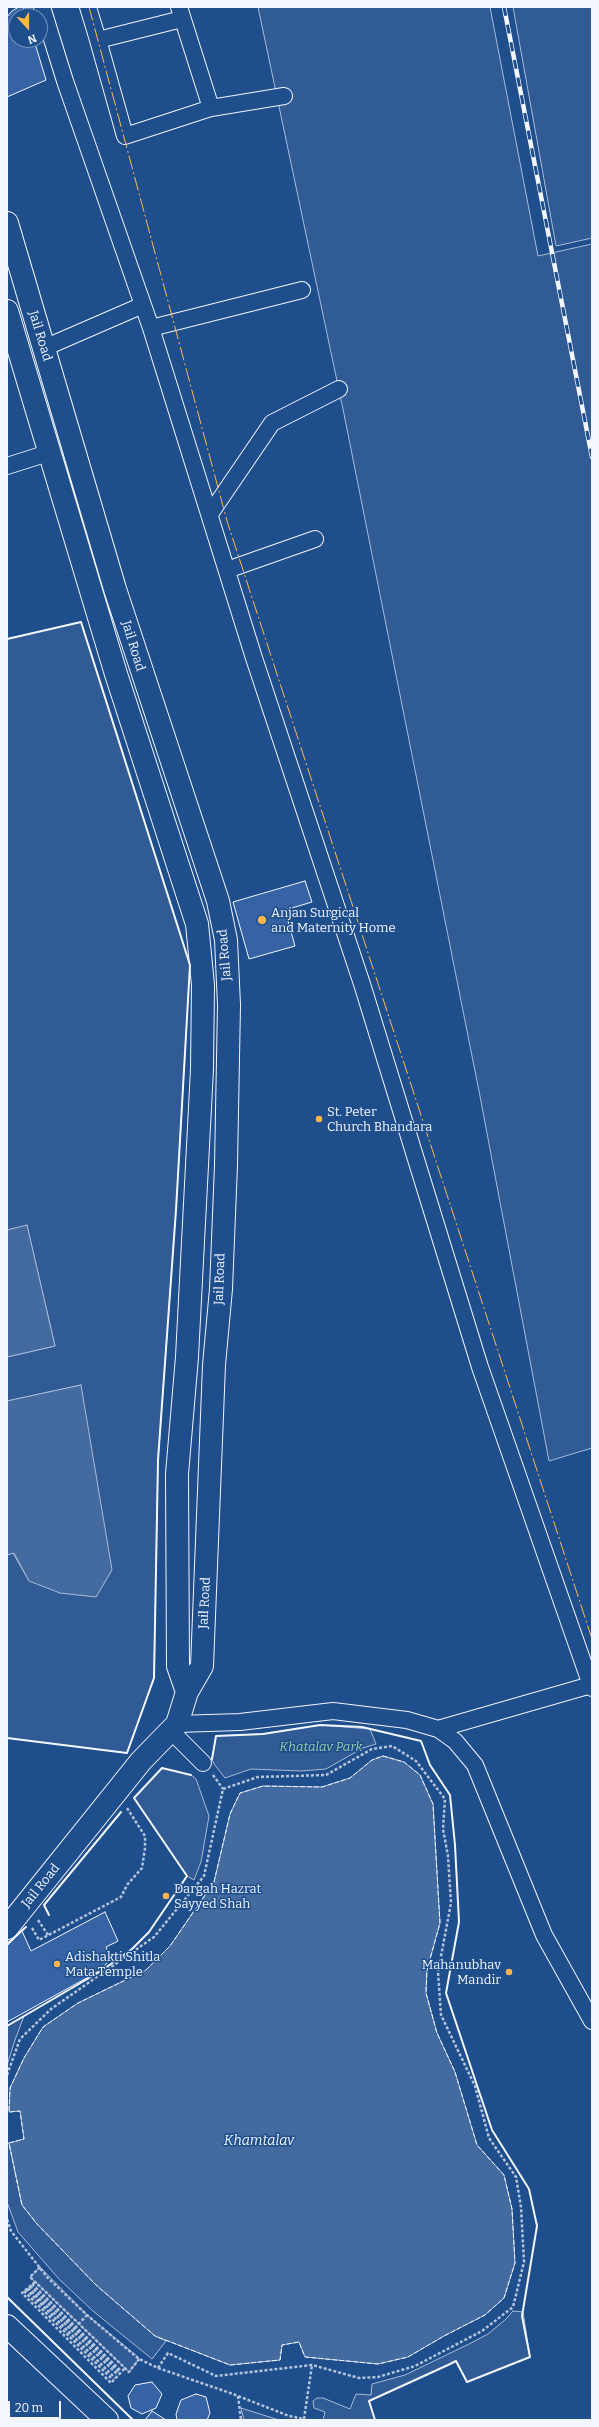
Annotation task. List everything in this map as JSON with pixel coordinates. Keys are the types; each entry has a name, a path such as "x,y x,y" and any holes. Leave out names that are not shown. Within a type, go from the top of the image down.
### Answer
{"highway":[{"name":"Jail Road","path":"7,223 115,589 218,901 226,940 229,1005 226,1166 221,1289 214,1365 202,1666 187,1692 174,1727 141,1761 7,1928"},
{"name":"Jail Road","path":"7,311 48,453 116,674 197,924 203,985 202,1069 187,1357 177,1474 178,1666 187,1692"},
{"path":"7,2326 107,2420"}],"street":[{"path":"42,7 65,81 151,328 254,658 362,984 480,1367 591,1686 438,1729"},
{"path":"88,7 125,136 211,108 284,96"},
{"path":"98,40 181,13 211,108"},
{"path":"151,328 302,290"},
{"path":"44,348 143,305"},
{"path":"210,514 272,423 339,389"},
{"path":"7,466 48,453"},
{"path":"227,570 315,539"},
{"path":"174,1727 240,1722 333,1711 407,1720 438,1729 455,1741 475,1765 544,1935 592,2021"},
{"path":"174,1727 203,1763"}],"path":[{"path":"7,2075 20,2039 51,2009 154,1937 204,1876 223,1789 258,1777 326,1775 372,1749 392,1746 416,1761 445,1799 443,1829 448,1856 451,1903 438,1972 441,2015 475,2086 489,2138 516,2177 521,2207 524,2262 513,2307 482,2331 414,2366 378,2377 359,2378 312,2365 216,2376 168,2353 158,2368"},
{"path":"39,1940 121,1897 127,1885 142,1868 146,1836 128,1811 119,1789"},
{"path":"7,2219 11,2231 40,2267 87,2315 139,2360 297,2419 304,2420 312,2365"},
{"path":"40,2267 30,2277 29,2287 22,2293 118,2374"},
{"path":"29,2287 79,2324 129,2372 139,2360"},
{"path":"29,2287 70,2332 110,2383 125,2368"},
{"path":"29,2287 70,2332 118,2374"},
{"path":"70,2332 87,2315"},
{"path":"238,2396 241,2420"},
{"path":"288,2420 289,2416"}],"green space":[{"path":"258,7 490,7 538,256 592,244 592,1448 549,1461 479,1091 344,414"},
{"path":"513,7 592,7 592,238 556,246"},
{"path":"81,622 190,965 176,1210 158,1460 154,1678 127,1753 7,1738 7,1555 13,1553 29,1581 81,1385 7,1401 7,1357 55,1346 27,1226 7,1230 7,639"},
{"name":"Khatalav Park","path":"320,1725 370,1729 376,1744 363,1748 326,1769 301,1771 251,1769 225,1778 212,1759 216,1736 263,1734"},
{"path":"162,1768 191,1775 196,1779 209,1816 201,1862 194,1880 187,1876 134,1798"},
{"path":"24,2016 15,2040 7,2065 7,2026"},
{"path":"7,2143 9,2143 22,2205 155,2336 166,2341 152,2359 93,2311 59,2279 18,2232 7,2202"},
{"path":"40,2267 87,2315 138,2357 139,2359 129,2372 30,2277"},
{"path":"513,2311 523,2312 530,2357 467,2382 456,2361 369,2401 375,2420 323,2420 325,2412 314,2408 313,2401 317,2398 323,2398 350,2409 356,2394 371,2395 372,2384 405,2375 469,2344 488,2334"},
{"path":"241,2408 279,2420 244,2420"}],"water":[{"path":"27,1225 55,1346 7,1357 7,1230"},
{"path":"81,1385 112,1570 96,1597 60,1593 29,1581 14,1553 7,1555 7,1401"},
{"name":"Khamtalav","path":"383,1756 404,1762 420,1775 433,1804 440,1923 427,1970 426,1993 437,2033 455,2072 477,2145 504,2175 512,2209 515,2263 504,2298 485,2315 408,2357 378,2364 305,2357 299,2342 282,2345 280,2360 230,2365 155,2336 96,2285 37,2224 22,2205 9,2143 24,2139 20,2111 9,2112 10,2088 24,2058 43,2027 78,2003 146,1970 170,1946 214,1882 230,1814 240,1793 263,1786 322,1787 350,1778 372,1760"}],"building":[{"path":"8,16 8,48 36,48 46,80 7,97"},
{"path":"305,881 312,902 285,910 295,946 249,959 233,902"},
{"name":"Adishakti Shitla Mata Temple","path":"105,1912 118,1941 106,1947 111,1958 101,1970 7,2022 7,1946 22,1931 31,1951"},
{"path":"152,2382 162,2394 156,2408 142,2414 131,2408 128,2396 135,2385"},
{"path":"196,2394 206,2397 210,2413 207,2420 177,2420 176,2414 181,2400"},
{"path":"152,2411 166,2420 145,2420"}],"railway":[{"path":"504,7 592,457"}],"fence":[{"path":"383,1756 404,1762 420,1775 433,1804 440,1923 427,1970 426,1993 437,2033 455,2072 477,2145 504,2175 512,2209 515,2263 504,2298 485,2315 408,2357 378,2364 305,2357 299,2342 282,2345 280,2360 230,2365 155,2336 96,2285 37,2224 22,2205 9,2143 24,2139 20,2111 9,2112 10,2088 24,2058 43,2027 78,2003 146,1970 170,1946 214,1882 230,1814 240,1793 263,1786 322,1787 350,1778 372,1760 383,1756"}],"wall":[{"path":"7,639 81,622 190,965 176,1210 158,1460 154,1678 127,1753 7,1738"},
{"path":"212,1759 216,1736 263,1734 320,1725 362,1727 421,1741 430,1765 450,1795 455,1845 459,1922 446,1993 492,2130 529,2189 537,2226 522,2316 530,2357 467,2382 456,2361 369,2401 375,2420"},
{"path":"7,2026 101,1971 132,1949 149,1932 187,1876 134,1798 162,1768 191,1775"},
{"path":"49,1915 44,1905 121,1812"},
{"path":"8,1943 26,1927"},
{"path":"7,2297 133,2420"}],"power":[{"path":"89,7 227,521 592,1639"}],"place":[{"name":"Anjan Surgical and Maternity Home","path":"262,920"},
{"name":"St. Peter Church Bhandara","path":"319,1119"},
{"name":"Dargah Hazrat Sayyed Shah","path":"166,1896"},
{"name":"Adishakti Shitla Mata Temple","path":"57,1964"},
{"name":"Mahanubhav Mandir","path":"509,1972"}]}
